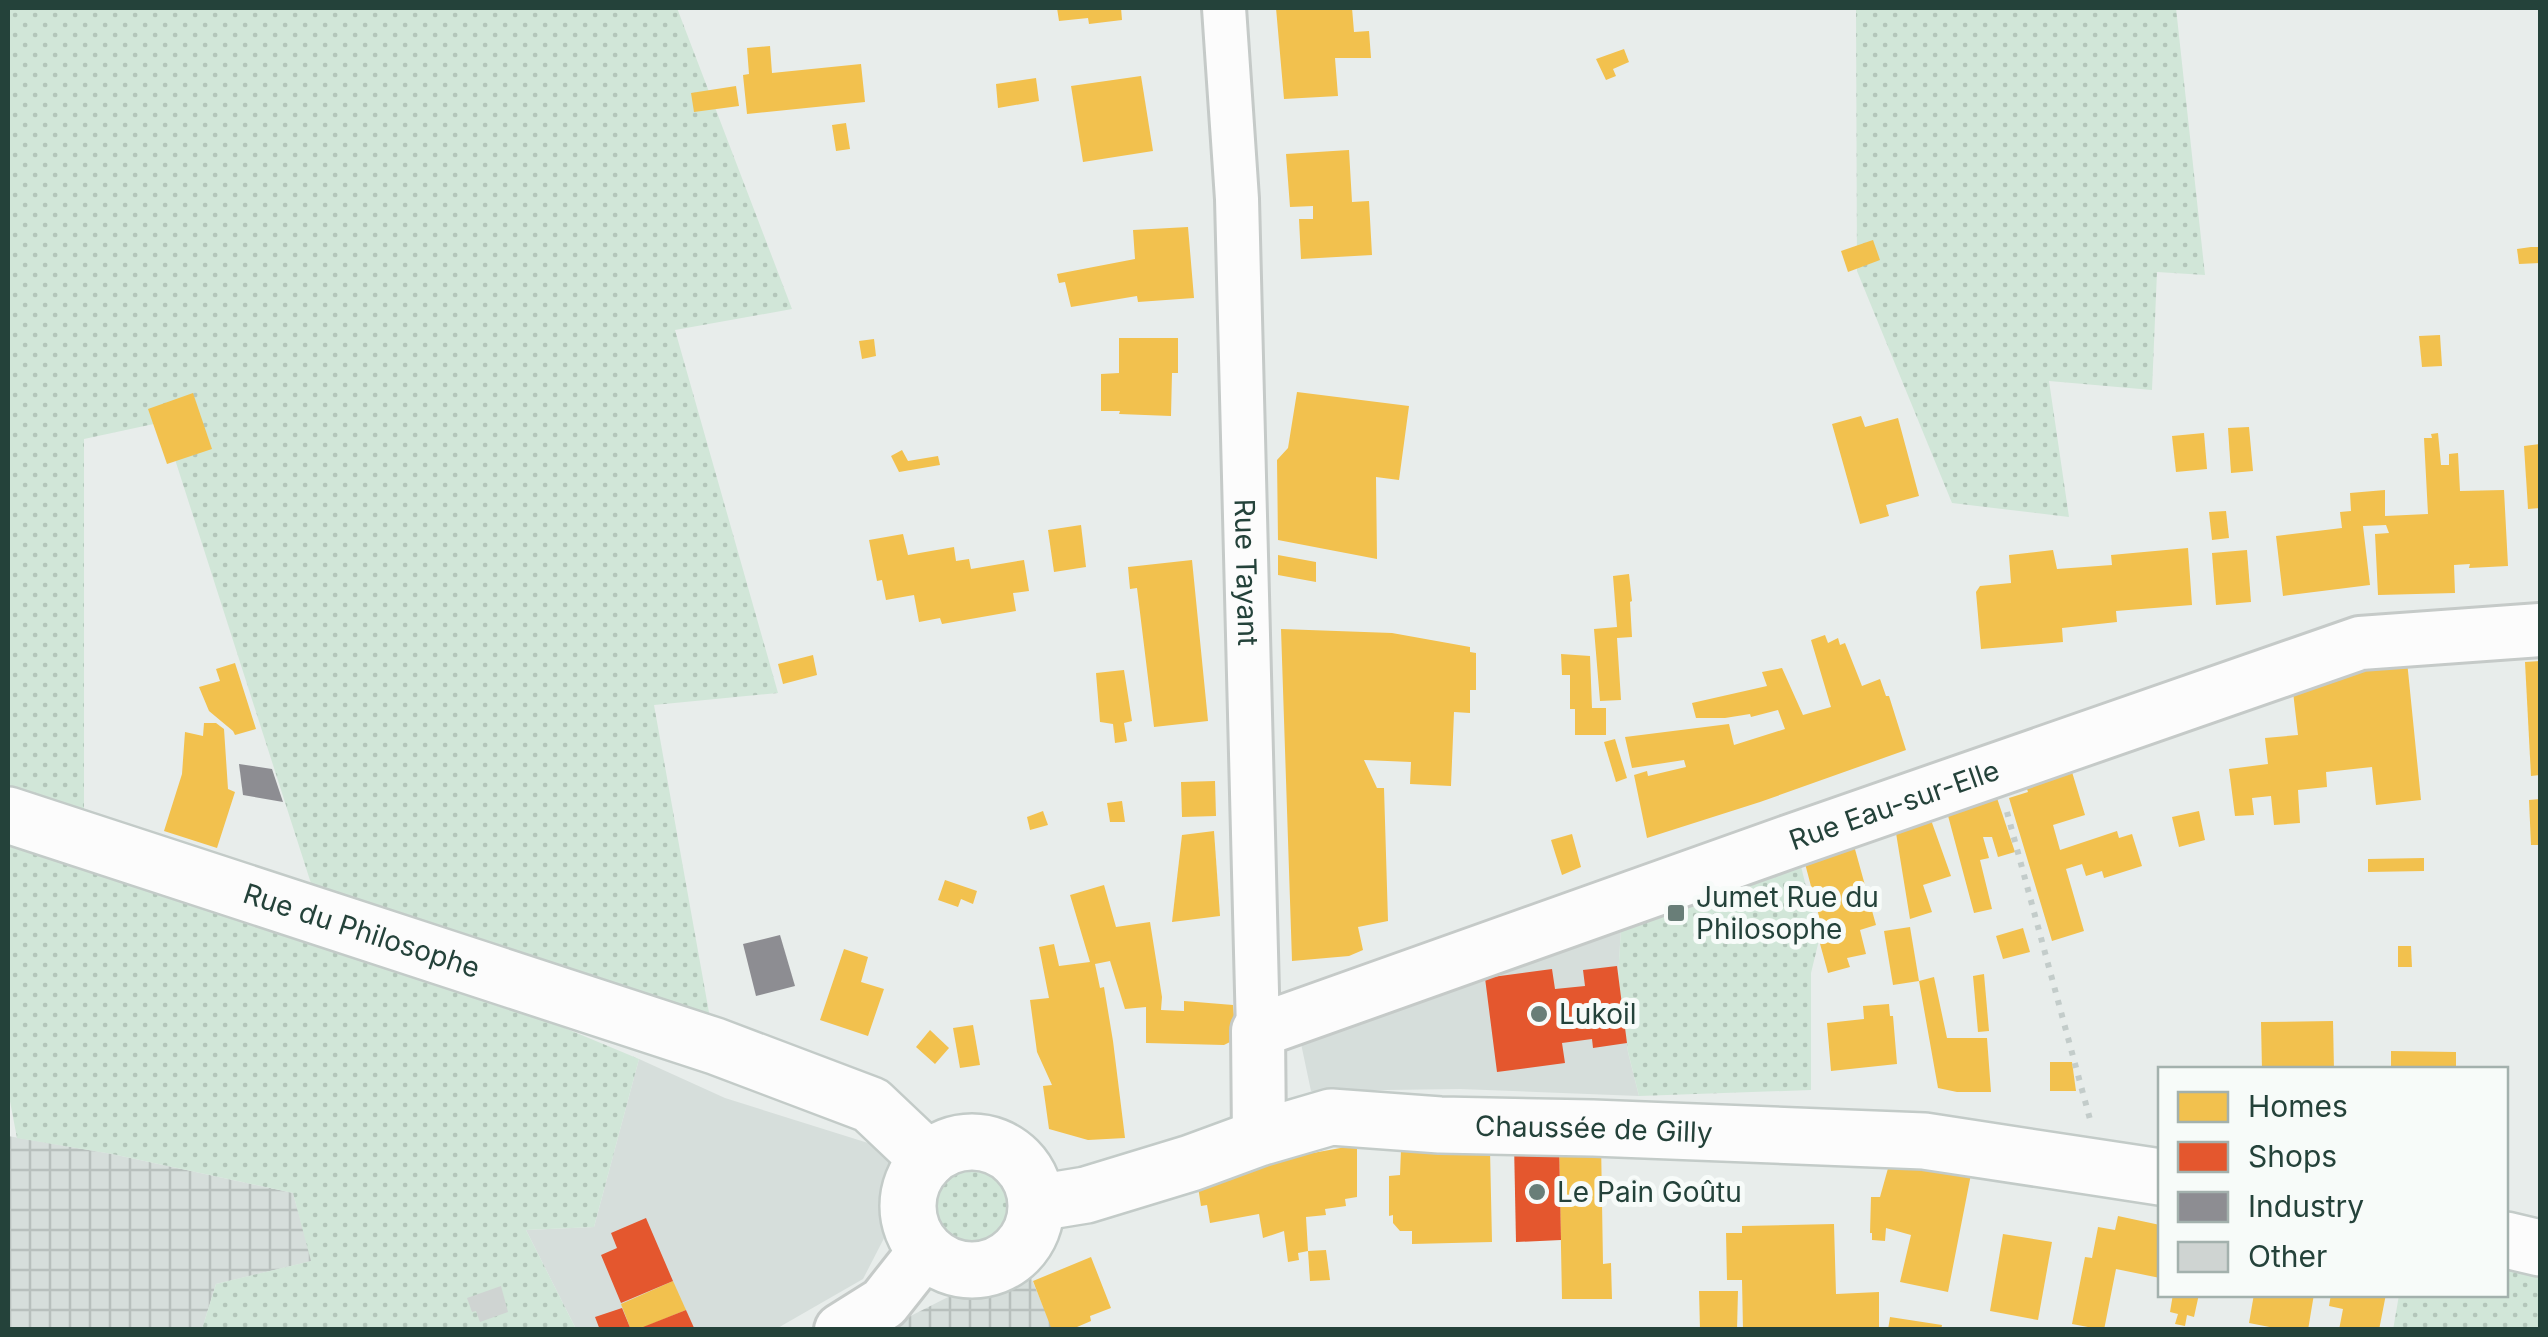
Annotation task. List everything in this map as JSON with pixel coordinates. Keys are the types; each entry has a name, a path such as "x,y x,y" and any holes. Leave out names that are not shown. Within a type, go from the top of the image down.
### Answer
{"main road":[{"name":"Rue du Philosophe","path":"8,815 715,1046 871,1105 928,1159"},
{"name":"Chaussée de Gilly","path":"1037,1203 1086,1195 1332,1117 1924,1141 2158,1176"},
{"path":"969,1142 991,1144 1010,1154 1030,1177 1037,1203 1032,1232 1020,1249 1004,1262 983,1270 963,1270 942,1263 925,1251 908,1215 908,1194 928,1159 947,1147 969,1142"},
{"path":"2508,1240 2540,1248"}],"street":[{"name":"Rue Tayant","path":"1224,8 1237,199 1260,1138"},
{"name":"Rue Eau-sur-Elle","path":"1258,1031 2360,643 2540,630"},
{"path":"841,1330 884,1302 925,1251"}],"path":[{"path":"1996,770 2104,1168"}],"shaded area":[{"path":"1621,929 1618,977 1628,1052 1639,1096 1460,1089 1311,1091 1299,1034"},
{"path":"639,1059 725,1098 900,1153 896,1215 863,1279 776,1329 576,1329 526,1230 594,1227"},
{"path":"8,1136 293,1193 312,1261 216,1284 202,1329 8,1329"},
{"path":"1023,1259 1053,1329 883,1330"}],"green space":[{"path":"8,8 677,8 792,309 675,330 778,693 654,705 715,1046 316,899 163,422 84,439 84,840 8,806"},
{"path":"1856,8 2176,8 2205,275 2157,272 2152,390 2049,381 2069,517 1952,503 1857,271"},
{"path":"8,842 217,883 639,1059 594,1227 526,1230 576,1329 202,1329 216,1284 311,1261 293,1193 17,1138 8,1091"},
{"path":"1799,858 1819,940 1811,973 1811,1090 1639,1096 1628,1052 1618,977 1621,929"},
{"path":"968,1140 991,1144 1011,1154 1030,1177 1037,1203 1032,1232 1020,1249 1004,1263 963,1270 938,1260 914,1234 909,1200 916,1176 947,1147"},
{"path":"2508,1240 2540,1248 2540,1329 2393,1330 2399,1297 2508,1297"}],"building: Homes":[{"path":"1057,8 1121,8 1122,20 1089,24 1088,18 1059,21"},
{"path":"1276,8 1352,8 1354,32 1369,31 1371,58 1335,58 1338,96 1284,99"},
{"path":"770,46 772,73 861,64 865,102 747,114 743,75 749,74 747,48"},
{"path":"1624,49 1629,62 1613,69 1616,76 1606,80 1596,59"},
{"path":"1141,76 1153,151 1083,162 1071,86"},
{"path":"1036,78 1039,101 998,108 996,84"},
{"path":"736,86 739,106 694,112 691,93"},
{"path":"846,123 850,149 836,151 832,125"},
{"path":"1349,150 1352,202 1369,201 1372,255 1301,259 1299,219 1313,219 1313,206 1290,207 1286,154"},
{"path":"1188,227 1194,298 1138,302 1137,296 1071,307 1065,282 1059,283 1057,274 1135,259 1133,230"},
{"path":"1873,240 1880,260 1848,272 1841,251"},
{"path":"2540,247 2540,263 2519,264 2517,249"},
{"path":"2440,335 2442,366 2422,367 2419,336"},
{"path":"1119,338 1178,338 1178,373 1172,373 1171,416 1101,411 1101,374 1119,373"},
{"path":"874,339 876,356 862,359 859,341"},
{"path":"1297,392 1409,406 1399,480 1376,477 1377,559 1278,540 1277,460 1288,448"},
{"path":"193,393 212,449 167,464 148,409"},
{"path":"1861,416 1865,427 1898,418 1919,496 1886,505 1889,516 1860,524 1832,424"},
{"path":"2249,427 2253,471 2231,473 2228,428"},
{"path":"2204,433 2207,469 2176,472 2172,436"},
{"path":"2438,433 2441,465 2449,465 2449,454 2458,453 2460,491 2504,490 2508,566 2454,565 2455,593 2378,595 2375,534 2389,533 2386,525 2363,526 2370,585 2283,596 2276,536 2342,528 2340,512 2351,511 2350,493 2385,490 2385,516 2428,514 2424,438"},
{"path":"2540,444 2540,508 2528,509 2524,446"},
{"path":"902,450 908,461 938,456 940,465 899,472 891,456"},
{"path":"2226,511 2229,538 2212,540 2209,512"},
{"path":"1081,525 1086,567 1054,572 1048,530"},
{"path":"903,534 908,555 954,547 956,561 969,559 971,569 1024,560 1029,591 1013,593 1016,611 942,624 940,618 919,622 914,595 886,600 882,580 877,581 869,540"},
{"path":"2188,548 2192,605 2116,611 2117,622 2062,628 2063,642 1981,649 1976,592 1980,586 2011,583 2009,555 2053,550 2057,569 2112,565 2111,555"},
{"path":"2247,550 2251,602 2216,605 2212,553"},
{"path":"1278,555 1316,562 1316,582 1278,575"},
{"path":"1192,560 1208,721 1154,727 1137,588 1130,589 1128,567"},
{"path":"1629,574 1632,637 1617,638 1621,700 1600,701 1594,629 1617,627 1613,576"},
{"path":"1281,629 1392,633 1470,647 1470,652 1476,653 1476,690 1470,690 1470,713 1454,712 1451,786 1410,784 1411,762 1364,760 1377,788 1384,788 1388,921 1358,927 1363,950 1349,956 1292,961"},
{"path":"1825,635 1828,643 1838,638 1840,645 1845,643 1862,686 1880,679 1906,750 1647,838 1634,775 1647,771 1648,776 1686,767 1684,760 1632,768 1625,737 1729,724 1734,745 1785,729 1778,710 1751,717 1750,714 1696,718 1692,703 1767,686 1762,672 1782,668 1803,715 1831,707 1811,640"},
{"path":"1561,654 1590,656 1592,708 1606,708 1606,735 1575,735 1570,675 1562,675"},
{"path":"813,655 817,675 783,684 778,664"},
{"path":"2407,661 2421,800 2376,805 2372,767 2326,772 2327,787 2298,790 2300,823 2274,825 2271,796 2252,798 2254,815 2235,816 2229,769 2268,764 2265,738 2298,735 2292,683"},
{"path":"2540,661 2540,775 2531,776 2525,662"},
{"path":"235,663 256,729 235,735 209,711 199,687 220,681 216,669"},
{"path":"1124,670 1132,721 1124,723 1127,741 1115,743 1113,724 1100,722 1096,673"},
{"path":"204,723 216,723 224,729 228,789 235,792 217,848 164,831 182,774 185,732 203,736"},
{"path":"1615,739 1627,778 1616,782 1604,742"},
{"path":"2072,772 2085,815 2053,825 2060,850 2117,831 2119,838 2132,834 2142,866 2104,878 2102,871 2086,876 2082,864 2066,869 2084,931 2052,941 2009,798 2028,792 2026,786"},
{"path":"1215,781 1216,816 1182,817 1181,782"},
{"path":"1996,795 2015,852 1998,857 1992,837 1983,837 1989,858 1980,860 1992,909 1974,913 1947,812"},
{"path":"2540,799 2540,845 2531,845 2529,800"},
{"path":"1122,801 1125,822 1110,822 1107,803"},
{"path":"1043,811 1048,825 1030,830 1027,817"},
{"path":"2199,811 2205,840 2179,847 2172,817"},
{"path":"1931,820 1951,876 1923,885 1932,912 1910,919 1896,833"},
{"path":"1214,831 1220,916 1172,922 1182,835"},
{"path":"1572,834 1581,867 1562,875 1551,840"},
{"path":"1853,842 1876,925 1860,930 1866,954 1847,958 1850,967 1828,973 1819,940 1825,939 1803,856"},
{"path":"2424,858 2424,871 2368,872 2368,859"},
{"path":"945,880 977,891 973,904 961,899 958,907 938,900"},
{"path":"1104,885 1116,927 1150,922 1161,1010 1184,1011 1184,1001 1233,1005 1236,1039 1224,1045 1146,1043 1146,1007 1125,1009 1110,961 1095,964 1100,988 1104,987 1125,1138 1088,1140 1049,1129 1043,1086 1052,1085 1037,1052 1030,1000 1049,998 1039,947 1054,944 1059,966 1090,962 1070,895"},
{"path":"1910,927 1919,981 1893,985 1884,931"},
{"path":"2023,928 2030,952 2003,959 1996,936"},
{"path":"2398,946 2411,946 2412,967 2398,967"},
{"path":"844,949 868,957 861,982 884,989 868,1036 820,1020"},
{"path":"1984,974 1989,1031 1978,1032 1973,976"},
{"path":"1934,977 1947,1038 1987,1038 1991,1092 1938,1088 1919,981"},
{"path":"1889,1004 1897,1064 1831,1071 1827,1023 1864,1019 1863,1006"},
{"path":"2333,1021 2334,1067 2262,1067 2261,1022"},
{"path":"973,1025 980,1065 960,1068 953,1028"},
{"path":"930,1030 949,1048 935,1064 916,1047"},
{"path":"2391,1051 2456,1052 2456,1067 2391,1067"},
{"path":"2050,1062 2072,1062 2076,1091 2050,1091"},
{"path":"1601,1141 1603,1264 1611,1263 1612,1299 1562,1299 1559,1142"},
{"path":"1357,1145 1357,1197 1345,1199 1346,1206 1325,1209 1326,1215 1306,1217 1308,1251 1298,1253 1299,1260 1288,1262 1284,1231 1263,1238 1259,1214 1210,1223 1207,1205 1201,1206 1196,1174"},
{"path":"1401,1150 1490,1150 1492,1242 1412,1244 1412,1231 1400,1231 1393,1223 1393,1215 1389,1216 1389,1176 1400,1175"},
{"path":"1892,1154 1973,1164 1948,1292 1900,1282 1911,1235 1886,1228 1885,1241 1872,1240 1871,1197 1880,1197"},
{"path":"2118,1216 2158,1225 2158,1278 2116,1269 2104,1330 2072,1324 2085,1257 2092,1258 2098,1227 2115,1230"},
{"path":"1834,1224 1836,1294 1879,1292 1879,1330 1743,1330 1742,1280 1727,1280 1726,1233 1742,1233 1742,1226"},
{"path":"2003,1234 2052,1242 2038,1320 1990,1311"},
{"path":"1326,1250 1330,1280 1310,1281 1308,1251"},
{"path":"1091,1257 1111,1308 1070,1330 1052,1330 1033,1281"},
{"path":"673,1281 686,1310 631,1330 621,1304"},
{"path":"1699,1291 1738,1291 1737,1330 1700,1330"},
{"path":"2172,1297 2198,1297 2194,1317 2187,1315 2185,1326 2175,1324 2178,1314 2170,1312"},
{"path":"2253,1297 2314,1297 2308,1330 2249,1323"},
{"path":"2330,1297 2385,1297 2379,1330 2339,1330 2343,1309 2329,1306"},
{"path":"1890,1317 1942,1325 1941,1330 1888,1330"}],"building: Shops":[{"name":"Lukoil","path":"1617,966 1627,1043 1593,1048 1592,1039 1562,1043 1565,1063 1497,1072 1485,978 1552,969 1555,989 1585,986 1583,970"},
{"name":"Le Pain Goûtu","path":"1559,1142 1561,1240 1516,1242 1514,1143"},
{"path":"646,1218 673,1281 621,1303 601,1255 617,1248 611,1233"},
{"path":"622,1308 631,1330 600,1330 595,1317"},
{"path":"686,1310 695,1330 638,1330 638,1329"}],"building: Industry":[{"path":"239,764 272,769 283,802 243,795"},
{"path":"780,935 795,986 756,996 743,944"}],"building: Other":[{"path":"501,1286 508,1312 480,1322 467,1298"}],"place":[{"name":"Jumet Rue du Philosophe","path":"1676,913"},
{"name":"Lukoil","path":"1539,1014"},
{"name":"Le Pain Goûtu","path":"1537,1192"}]}
